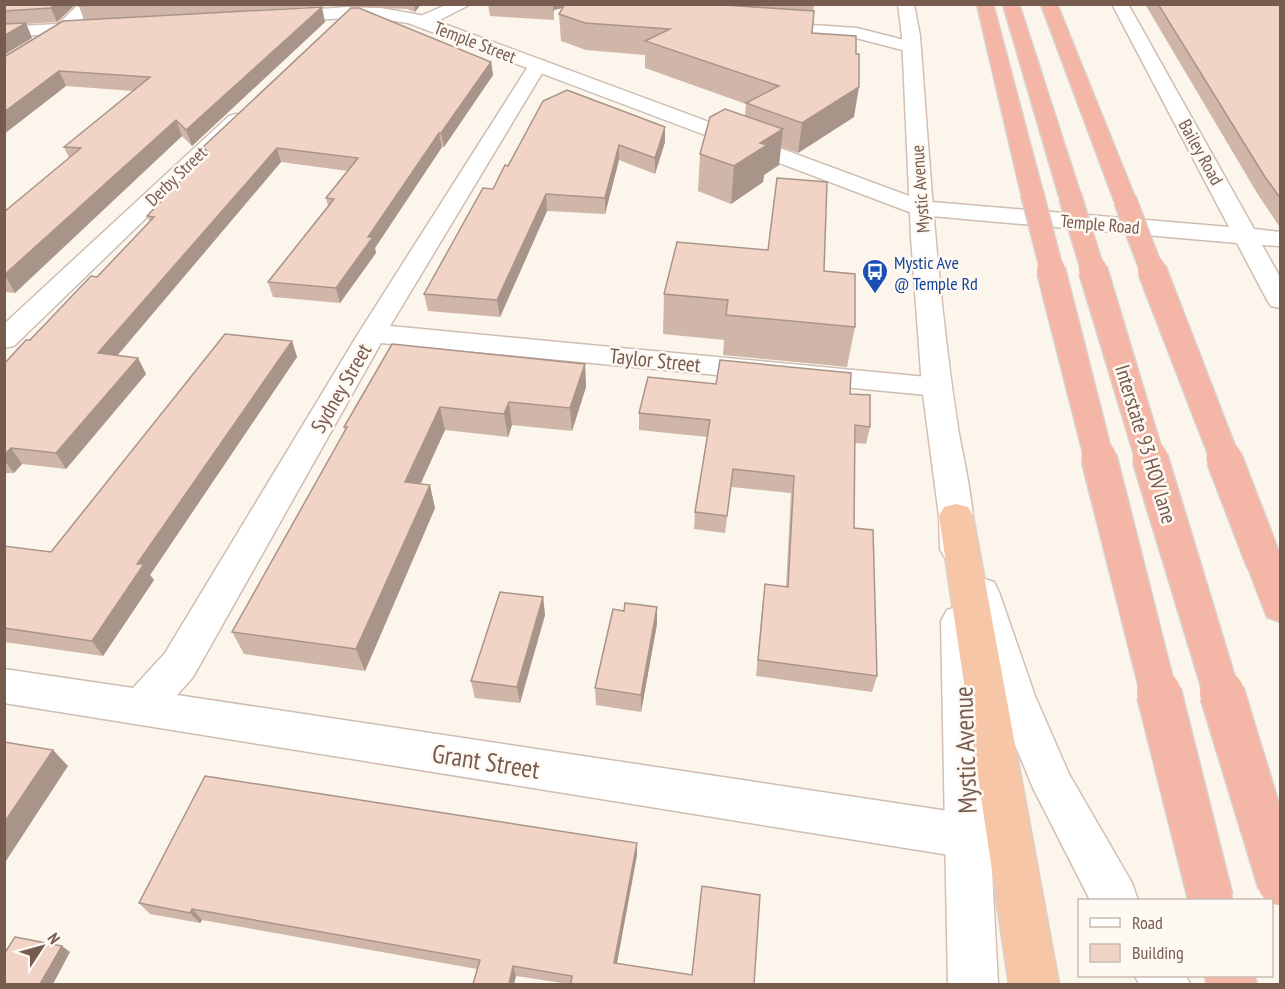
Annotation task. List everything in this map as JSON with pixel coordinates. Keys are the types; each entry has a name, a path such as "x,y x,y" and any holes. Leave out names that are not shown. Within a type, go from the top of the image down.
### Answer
{"highway":[{"path":"985,4 1211,899"},
{"name":"Interstate 93 HOV lane","path":"1011,4 1281,883"},
{"path":"1049,4 1281,607"},
{"path":"956,516 1034,984"}],"street":[{"path":"4,66 63,29 89,4"},
{"path":"422,22 463,4"},
{"name":"Mystic Avenue","path":"906,4 920,208 938,387 956,516 973,984"},
{"name":"Bailey Road","path":"1120,4 1281,300"},
{"path":"324,36 348,13"},
{"name":"Temple Street","path":"264,18 348,13 392,14 422,22 920,208"},
{"path":"857,33 908,25"},
{"path":"4,32 109,26"},
{"path":"748,26 857,33 910,47"},
{"name":"Sydney Street","path":"141,707 179,665 372,334 538,65"},
{"name":"Derby Street","path":"4,340 255,102"},
{"name":"Temple Road","path":"920,208 1281,239"},
{"name":"Taylor Street","path":"372,334 404,335 938,387"},
{"name":"Mystic Avenue","path":"956,516 1015,696 1031,735 1059,798 1114,899"},
{"name":"Grant Street","path":"4,686 968,836"}],"building":[{"path":"4,4 54,4 51,8 4,11"},
{"path":"80,4 107,4 79,6"},
{"path":"565,4 710,4 814,11 812,33 856,36 856,54 859,54 859,87 802,123 746,103 779,86 645,41 670,29 585,23 559,14"},
{"path":"1158,4 1281,4 1281,199 1265,177"},
{"path":"322,7 186,130 176,120 4,275 4,212 81,148 64,147 150,77 59,71 4,112 4,57 63,21"},
{"path":"351,8 359,8 491,62 439,133 368,237 373,237 336,288 268,282 334,199 326,198 358,158 277,148 98,353 138,358 56,453 11,448 4,455 4,364 91,276 97,277 154,217 147,216 208,152 203,147"},
{"path":"26,23 4,36 4,24"},
{"path":"567,90 665,127 655,158 619,145 605,198 546,194 497,300 424,294 483,188 493,189 543,101"},
{"path":"725,109 783,129 760,143 767,145 734,166 700,154 710,117"},
{"path":"777,178 827,182 824,271 855,274 855,327 726,315 728,300 664,294 677,242 768,250"},
{"path":"225,334 292,341 137,564 144,564 92,641 4,628 4,546 51,552"},
{"path":"392,344 585,364 570,408 509,402 504,414 440,407 405,482 430,485 356,649 232,632 347,427 344,427"},
{"path":"720,360 851,373 850,394 870,395 870,427 855,425 854,528 873,530 877,676 758,660 765,584 788,587 794,476 733,469 727,516 695,512 710,420 639,413 648,377 716,384"},
{"path":"500,592 543,597 517,687 471,681"},
{"path":"625,603 657,607 641,695 595,688 613,609 624,611"},
{"path":"4,742 53,750 4,823"},
{"path":"205,776 637,843 614,963 692,975 702,886 760,895 754,984 571,984 572,976 513,966 509,984 473,984 480,960 192,909 190,913 139,903"},
{"path":"15,937 62,946 40,984 4,984 4,954"}],"place":[{"name":"Mystic Ave @ Temple Rd","path":"875,295"}]}
